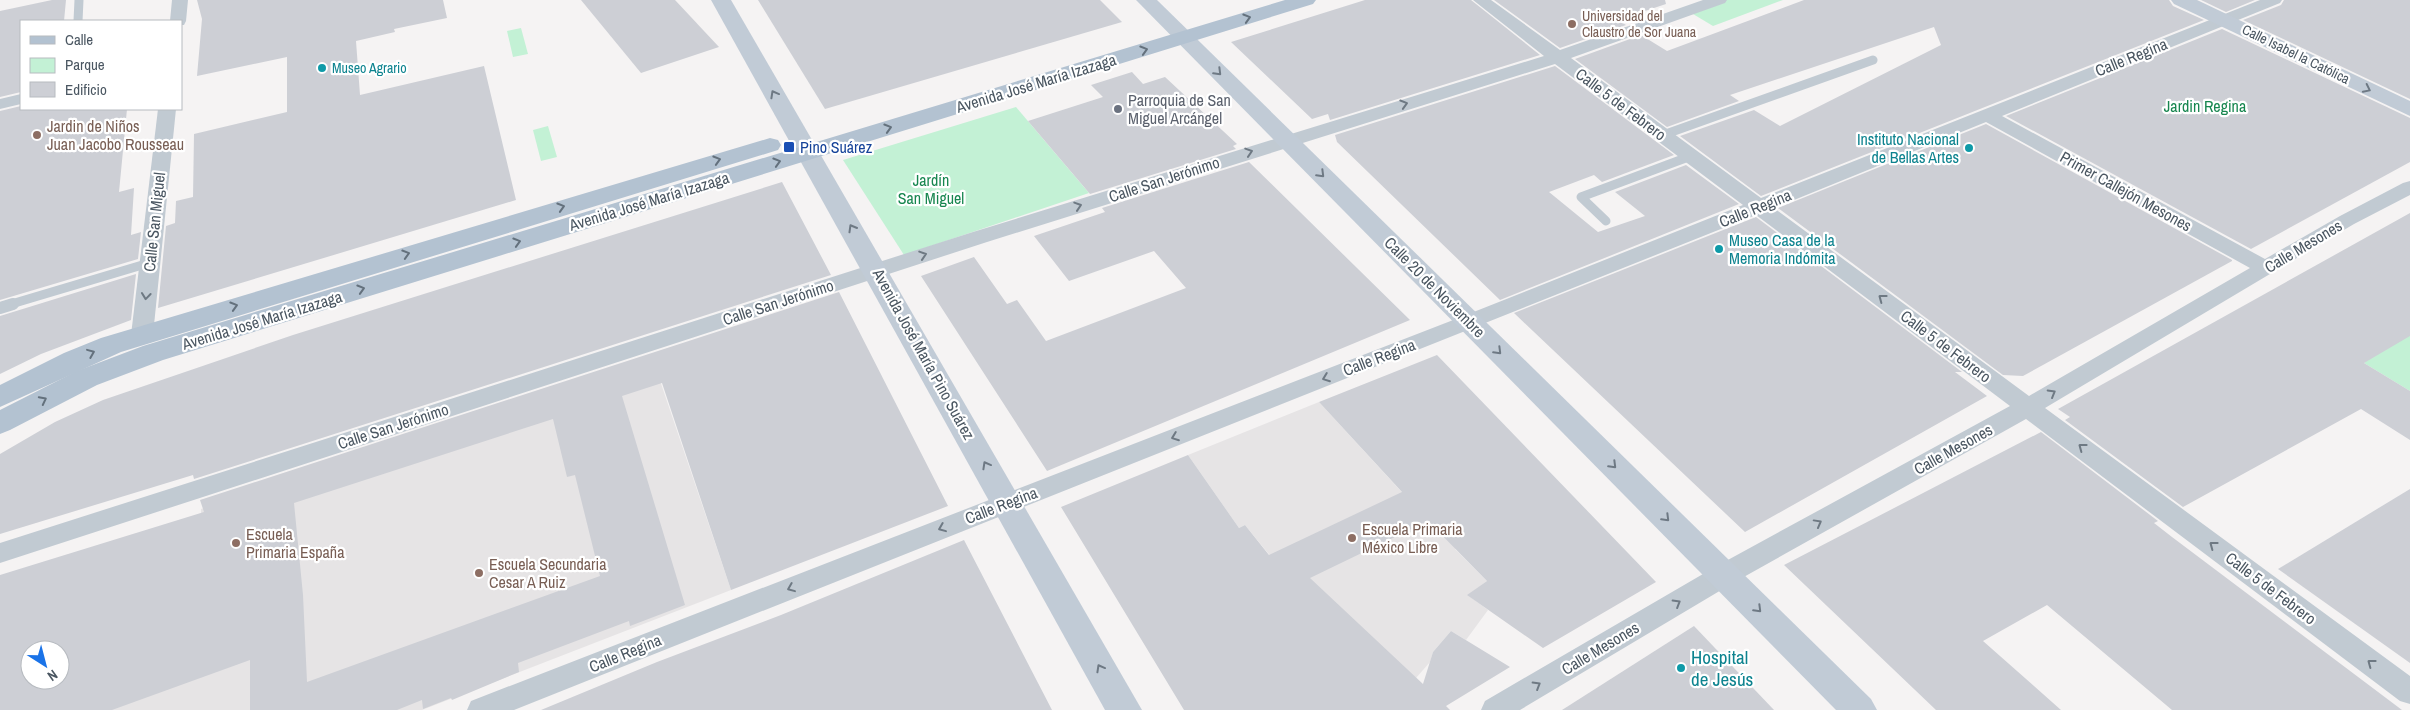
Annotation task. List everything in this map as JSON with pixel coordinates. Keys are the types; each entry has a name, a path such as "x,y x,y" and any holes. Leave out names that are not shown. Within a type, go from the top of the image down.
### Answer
{"main road":[{"name":"Avenida José María Pino Suárez","path":"721,0 876,270 1124,710"},
{"name":"Calle 20 de Noviembre","path":"1146,0 1860,710"},
{"name":"Avenida José María Izazaga","path":"1177,31 1252,0"},
{"name":"Avenida José María Izazaga","path":"0,397 74,360 142,334 803,144 1177,31 1306,0"},
{"name":"Calle Isabel la Católica","path":"2181,0 2410,109"},
{"name":"Avenida José María Izazaga","path":"0,423 79,382 153,353 803,144"}],"street":[{"path":"178,20 180,0"},
{"name":"Calle 5 de Febrero","path":"1481,0 2410,692"},
{"name":"Calle San Jerónimo","path":"0,553 876,270 1286,140 1558,57 1719,0"},
{"name":"Calle Regina","path":"481,710 1469,322 2274,0"},
{"path":"0,104 20,99"},
{"name":"Calle San Miguel","path":"142,334 168,110"},
{"name":"Primer Callejón Mesones","path":"1987,115 2266,268"},
{"name":"Calle Mesones","path":"1495,710 1724,575 2028,407 2347,220 2410,187"}],"lane":[{"path":"78,20 79,0"},
{"path":"1663,135 1873,60"},
{"path":"1606,220 1581,197 1691,156"},
{"path":"0,308 149,263"}],"shaded area":[{"name":"Escuela Secundaria Cesar A Ruiz","path":"653,360 731,590 422,710 95,710 201,557 201,509"},
{"name":"Escuela Primaria México Libre","path":"1319,402 1487,581 1468,595 1488,610 1466,640 1451,631 1433,652 1430,662 1416,678 1272,558 1245,525 1239,528 1188,455"}],"green space":[{"path":"1707,0 1783,0 1713,26 1683,8"},
{"path":"521,28 528,54 513,57 507,31"},
{"name":"Jardín San Miguel","path":"1016,107 1089,193 904,255 843,160"},
{"path":"548,126 557,157 541,161 533,130"},
{"path":"2410,314 2410,391 2364,363"}],"building":[{"path":"52,0 66,0 64,20 20,20 20,92 0,97 0,11"},
{"path":"197,0 443,0 447,18 394,29 395,32 356,41 360,95 484,66 516,200 158,308 166,226 175,223 176,201 193,197 194,134 287,112 287,57 197,76 202,19"},
{"path":"581,0 675,0 719,47 641,73"},
{"path":"758,0 1100,0 1122,22 825,109"},
{"path":"1365,0 1471,0 1540,55 1330,120 1328,114 1312,119 1231,42"},
{"name":"Universidad del Claustro de Sor Juana","path":"1494,0 1665,0 1666,4 1618,20 1626,25 1560,48"},
{"path":"1804,0 2169,0 2173,6 2204,20 1761,196 1680,136 1754,110 1780,126 1941,45 1934,27 1730,95 1739,101 1667,127 1575,59 1641,35 1667,51"},
{"path":"2201,0 2255,0 2226,12"},
{"path":"2284,0 2410,0 2410,99 2243,20 2281,5"},
{"path":"2222,29 2410,118 2410,162 2251,249 2006,116"},
{"path":"1555,66 1674,155 1602,182 1594,175 1549,192 1598,232 1645,216 1615,192 1686,165 1739,204 1500,300 1337,142 1335,135"},
{"path":"1132,72 1143,84 1165,77 1237,144 1233,146 1236,149 1090,194 1028,121 1103,97 1091,85"},
{"path":"20,106 20,110 127,110 119,192 134,188 131,235 141,232 138,259 0,300 0,111"},
{"path":"1986,124 2232,261 2023,376 2003,375 1778,208"},
{"path":"1249,162 1410,320 1047,471 921,276 974,257 1007,304 1017,300 1046,341 1186,288 1154,251 1069,281 1034,236 1105,212 1102,208"},
{"path":"782,182 831,275 194,479 193,475 0,534 0,454 55,422 103,400 293,335"},
{"path":"2410,213 2410,336 2364,363 2410,391 2410,440 2361,409 2183,507 2065,420 2070,417 2058,409"},
{"path":"1756,217 1962,372 1955,372 1987,396 1745,532 1514,313"},
{"path":"136,274 131,320 41,354 0,374 0,316"},
{"path":"839,292 948,506 731,590 662,383 622,396 685,605 630,626 629,621 518,663 519,672 452,700 451,698 423,709 422,700 397,710 250,710 250,660 112,710 0,710 0,575 204,512 200,500","holes":["553,419 567,477 575,475 600,576 307,682 303,595 294,503"]},
{"path":"1437,355 1656,582 1543,648 1467,595 1487,581 1428,521 1310,578 1423,684 1433,652 1451,631 1510,667 1446,706 1450,710 1184,710 1061,507 1188,455 1239,528 1245,525 1269,555 1402,492 1319,402"},
{"path":"2041,432 2158,521 2154,523 2172,537 2402,710 2172,710 2047,605 1983,641 2061,710 1936,710 1784,565"},
{"path":"2410,489 2410,663 2278,569"},
{"path":"964,540 1052,710 541,710 657,662 781,615"},
{"name":"Hospital de Jesús","path":"1694,626 1774,710 1562,710"}],"place":[{"name":"Universidad del Claustro de Sor Juana","path":"1572,24"},
{"name":"Museo Agrario","path":"322,68"},
{"name":"Parroquia de San Miguel Arcángel","path":"1118,109"},
{"name":"Jardin de Niños Juan Jacobo Rousseau","path":"37,135"},
{"name":"Pino Suárez","path":"789,147"},
{"name":"Instituto Nacional de Bellas Artes","path":"1969,148"},
{"name":"Museo Casa de la Memoria Indómita","path":"1719,249"},
{"name":"Escuela Primaria México Libre","path":"1352,538"},
{"name":"Escuela Primaria España","path":"236,543"},
{"name":"Escuela Secundaria Cesar A Ruiz","path":"479,573"},
{"name":"Hospital de Jesús","path":"1681,668"}],"park label":[{"name":"Jardin Regina","path":"2205,106"}]}
